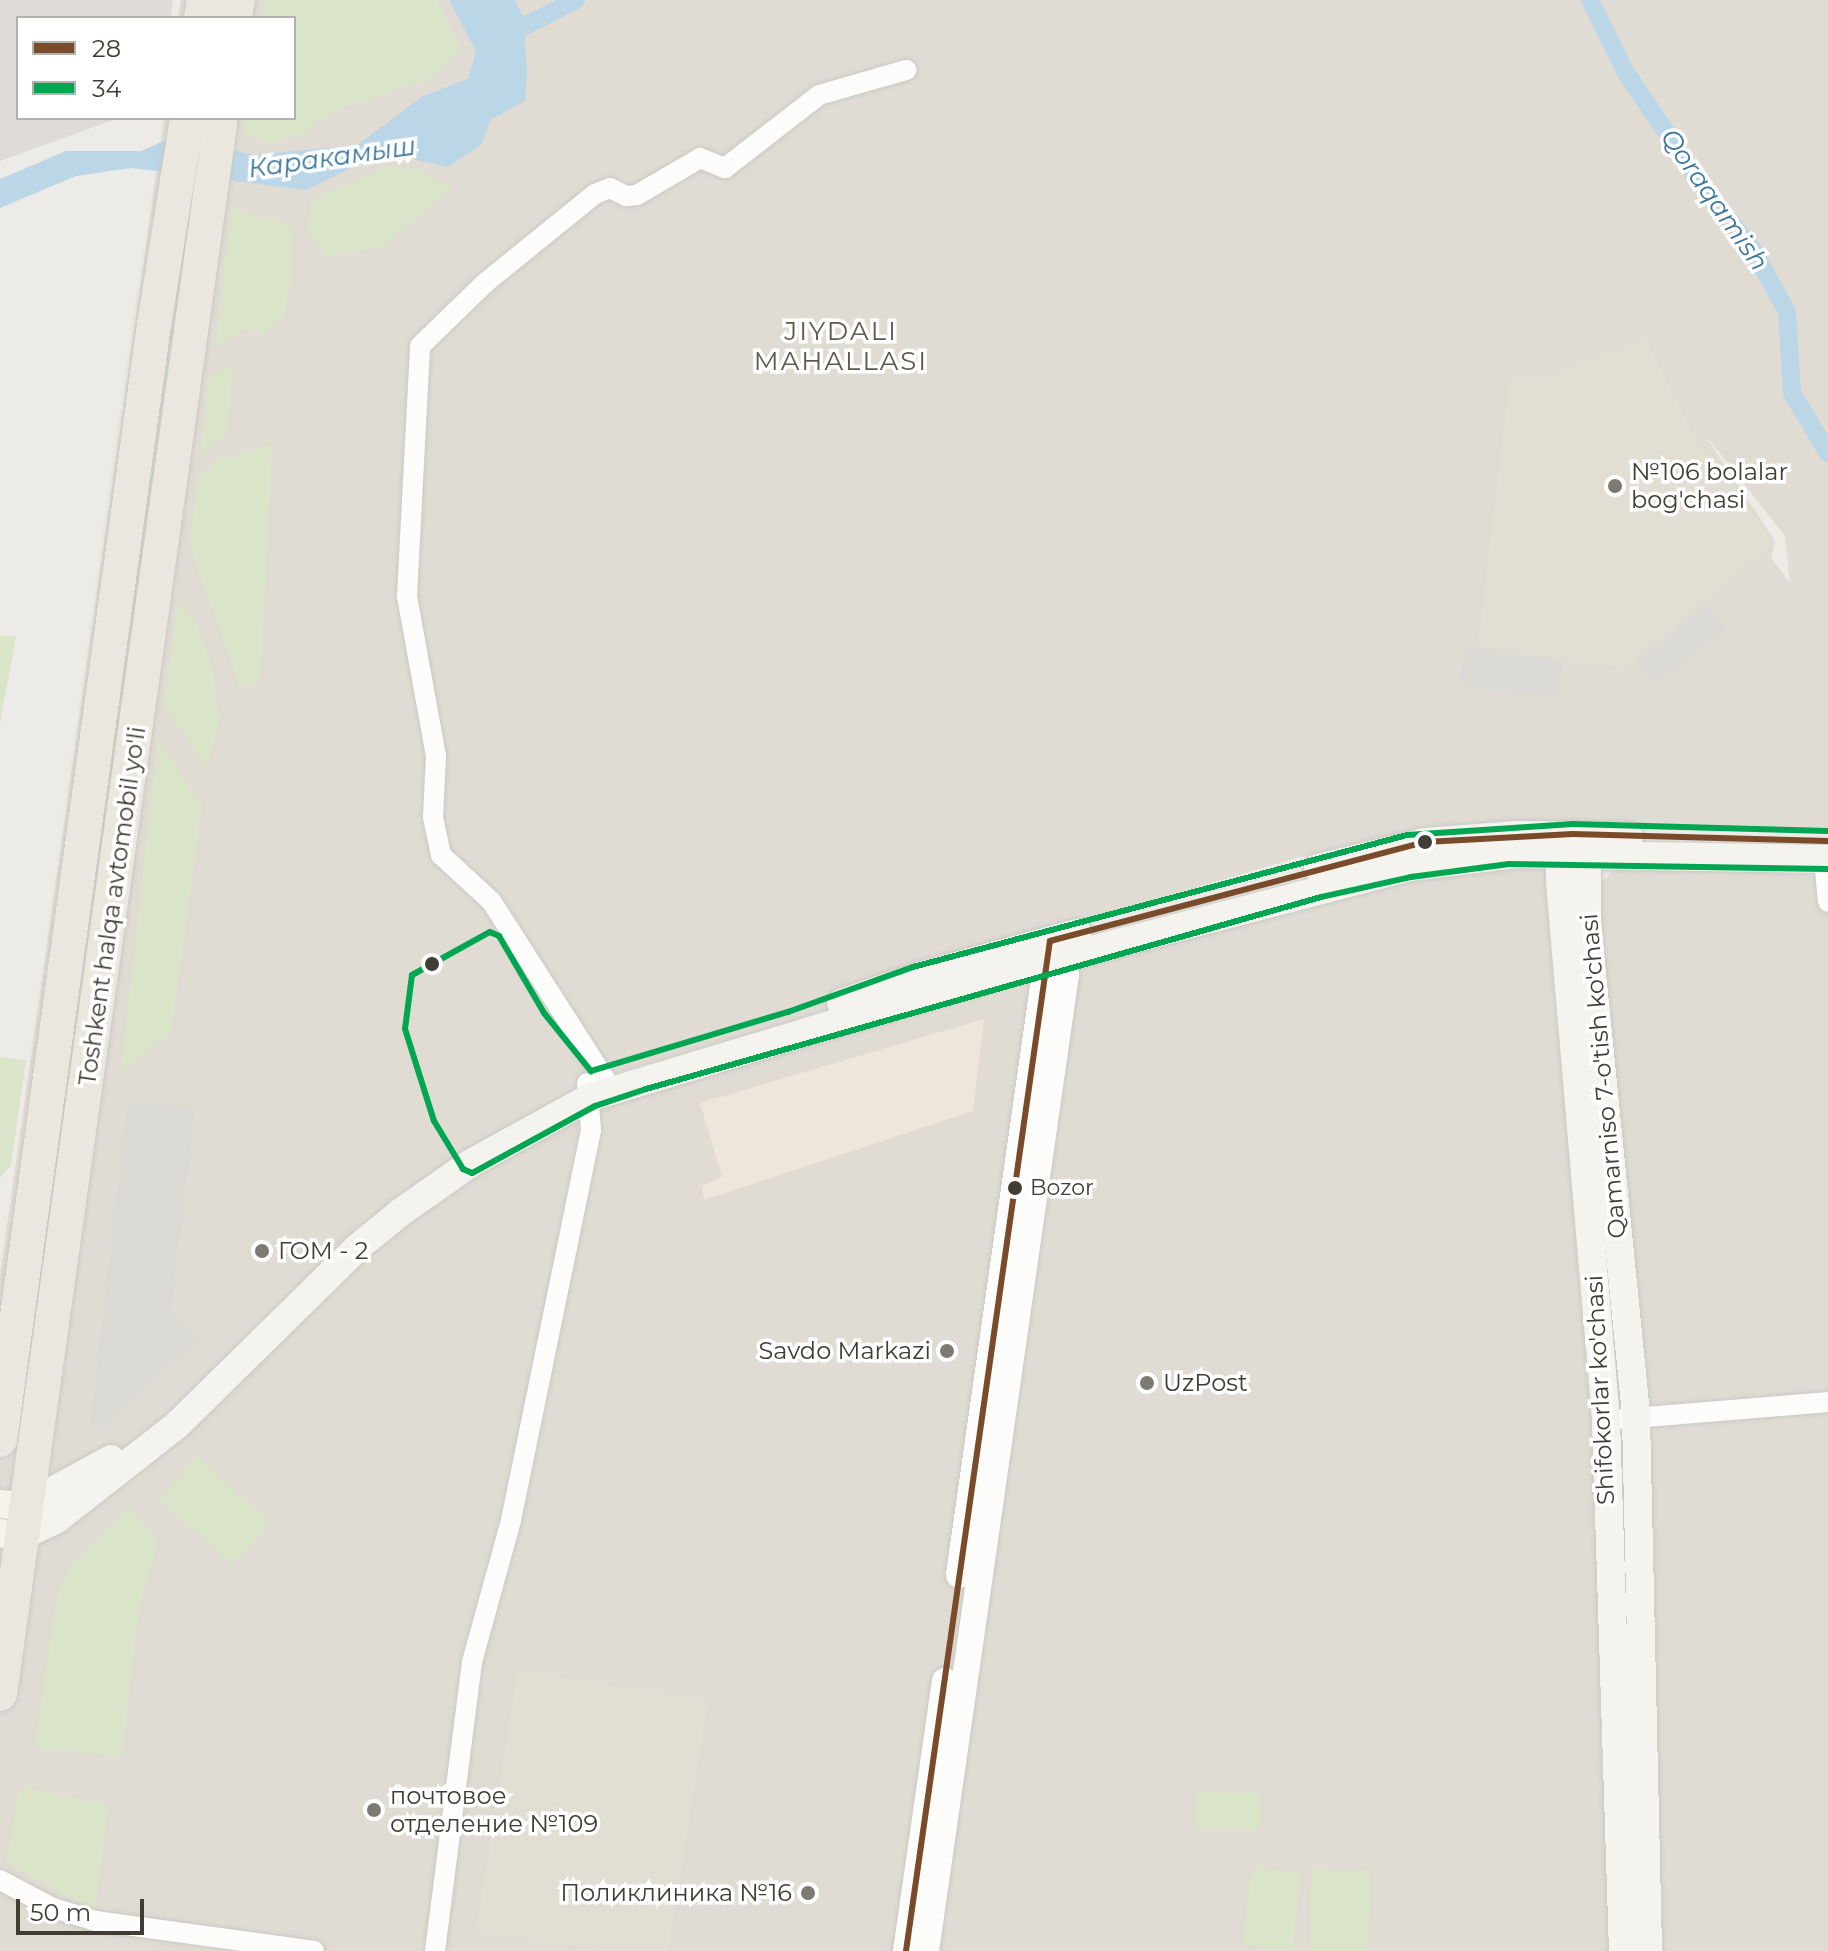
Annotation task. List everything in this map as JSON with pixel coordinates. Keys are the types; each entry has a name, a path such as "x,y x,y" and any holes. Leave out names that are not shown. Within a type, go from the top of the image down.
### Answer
{"highway":[{"name":"Toshkent halqa avtomobil yo'li","path":"0,1440 79,858 172,212 209,120"},
{"name":"Toshkent halqa avtomobil yo'li","path":"0,1694 11,1520 119,863 208,216 209,120"},
{"path":"79,858 119,863"}],"main road":[{"path":"11,1520 57,1519 178,1424 358,1247 467,1157 599,1087 916,977 1052,954 1409,845 1827,853"},
{"name":"Qamarniso 7-o'tish ko'chasi","path":"1573,847 1587,923 1636,1417"},
{"name":"Shifokorlar ko'chasi","path":"1573,847 1606,1420 1623,1951"},
{"name":"Shifokorlar ko'chasi","path":"1636,1417 1648,1951"}],"street":[{"path":"435,1951 472,1662 514,1507 599,1087 491,901 441,855 432,794 436,756 407,596 420,346 485,283 595,194 610,188 626,196 637,195 700,158 725,168 819,95 906,70"},
{"path":"1827,853 1828,902"},
{"path":"906,1951 1052,954"},
{"path":"926,1951 1063,998 1052,954"},
{"path":"1606,1420 1828,1402"},
{"path":"0,1880 53,1908 190,1943 314,1951"}],"shaded area":[{"path":"0,0 173,0 171,16 16,16 16,120 113,120 0,161"},
{"path":"181,0 1828,0 1828,833 1467,825 1412,832 1300,857 1012,942 791,1022 605,1076 643,1079 1424,876 1516,863 1548,866 1606,1419 1651,1416 1640,1391 1595,899 1601,882 1624,863 1828,876 1828,1951 0,1951 0,1276 164,120 296,120 296,16 178,16","holes":["1703,432 1785,536 1790,583 1771,558 1775,541"]},
{"name":"№106 bolalar bog'chasi","path":"1646,340 1690,429 1774,543 1625,668 1478,643 1510,380 1541,380"},
{"path":"1707,605 1726,628 1654,686 1636,664"},
{"path":"1465,648 1564,662 1557,699 1458,684"},
{"path":"984,1019 973,1111 704,1200 702,1186 722,1177 700,1103"},
{"path":"127,1101 196,1109 171,1310 198,1339 105,1426 90,1423"},
{"path":"518,1671 708,1701 668,1951 603,1951 476,1931"}],"green space":[{"path":"264,0 437,0 462,49 433,78 338,109 303,134 273,143 241,133 245,120 296,120 296,16 262,16"},
{"path":"388,166 421,171 452,187 384,246 326,257 308,234 311,200"},
{"path":"232,208 293,227 291,282 283,319 264,333 244,329 215,348"},
{"path":"178,273 189,274 111,835 100,833"},
{"path":"233,365 227,432 200,455 209,378"},
{"path":"272,445 260,681 240,687 190,546 198,478 217,461"},
{"path":"178,601 196,624 212,666 219,721 207,769 164,704"},
{"path":"0,635 16,637 0,723"},
{"path":"158,741 202,805 171,1033 121,1073"},
{"path":"93,879 104,881 21,1482 10,1481"},
{"path":"0,1057 26,1060 11,1165 0,1178"},
{"path":"196,1456 271,1521 233,1565 158,1500"},
{"path":"130,1506 158,1542 139,1608 122,1757 35,1746 57,1597 72,1564"},
{"path":"20,1787 108,1805 95,1910 6,1863"},
{"path":"1197,1792 1261,1793 1260,1828 1196,1827"},
{"path":"1252,1868 1301,1873 1292,1950 1243,1945"},
{"path":"1312,1869 1370,1870 1368,1951 1310,1951"}],"water":[{"name":"Каракамыш","path":"449,0 515,0 523,16 527,71 525,101 490,120 482,144 448,167 403,157 365,161 306,190 131,168 76,176 0,208 0,179 66,151 141,151 172,137 254,155 357,145 423,96 468,79 476,51"}],"waterway":[{"name":"Qoraqamish","path":"509,34 576,0"},
{"name":"Qoraqamish","path":"1590,0 1625,71 1711,199 1752,248 1787,312 1792,393 1828,453"}],"transit line":[{"name":"34","path":"1828,831 1573,824 1407,835 913,967 788,1012 591,1071 544,1013 499,936 490,932 412,975 405,1029 434,1121 463,1169 472,1173 595,1106 646,1089 1321,897 1411,877 1509,864 1828,869"},
{"name":"28","path":"906,1951 1050,941 1425,842 1573,834 1828,841"}],"place":[{"name":"№106 bolalar bog'chasi","path":"1615,486"},
{"name":"Bozor","path":"1015,1188"},
{"name":"ГОМ - 2","path":"262,1251"},
{"name":"Savdo Markazi","path":"947,1351"},
{"name":"UzPost","path":"1147,1383"},
{"name":"почтовое отделение №109","path":"374,1810"},
{"name":"Поликлиника №16","path":"808,1893"}],"district":[{"name":"JIYDALI MAHALLASI","path":"841,347"}]}
